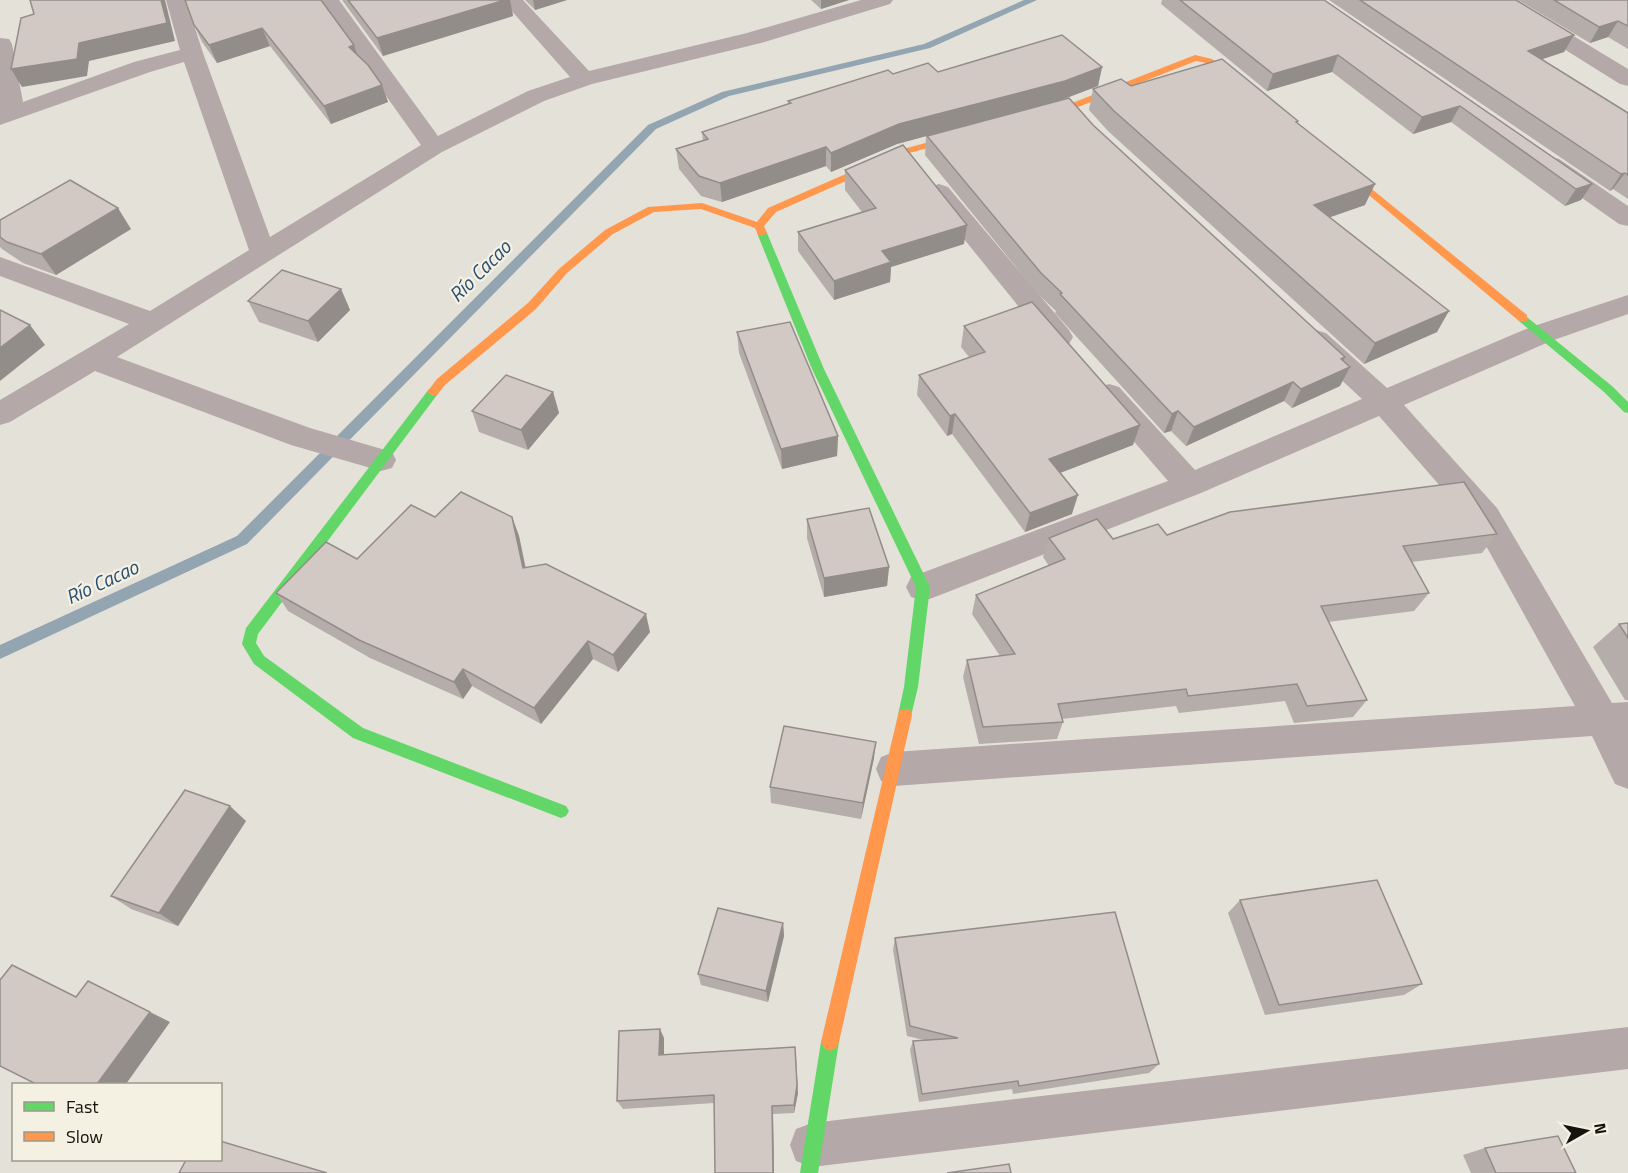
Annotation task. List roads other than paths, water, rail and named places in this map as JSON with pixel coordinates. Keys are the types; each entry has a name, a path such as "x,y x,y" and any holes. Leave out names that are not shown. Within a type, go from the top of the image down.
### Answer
{"street":[{"path":"176,0 192,53 263,254"},
{"path":"328,0 434,147"},
{"path":"512,0 584,79"},
{"path":"0,414 93,359 434,147 536,96 584,79 753,38 883,0"},
{"path":"1499,0 1628,79"},
{"path":"1,44 6,115 142,67 192,53"},
{"path":"1015,122 1077,115 1195,58 1209,61 1256,98"},
{"path":"759,226 772,210 906,151 982,130"},
{"path":"906,151 1032,308 1072,352"},
{"path":"1321,151 1608,389 1628,409"},
{"path":"1532,152 1628,218"},
{"path":"561,811 358,733 259,660 249,644 251,632 370,457 441,382 532,306 563,272 609,232 652,209 702,206 759,226 818,369 923,587 911,687 894,770 832,1028 810,1159 1628,1048"},
{"path":"0,266 152,322"},
{"path":"923,587 1190,485 1541,334 1628,304"},
{"path":"1296,321 1383,401 1486,517 1615,719 1628,772"},
{"path":"93,359 285,430 370,457"},
{"path":"1095,379 1190,485"},
{"path":"894,770 1615,719"}],"waterway":[{"name":"Río Cacao","path":"0,652 242,540 652,127 726,94 927,46 1032,0"}]}
